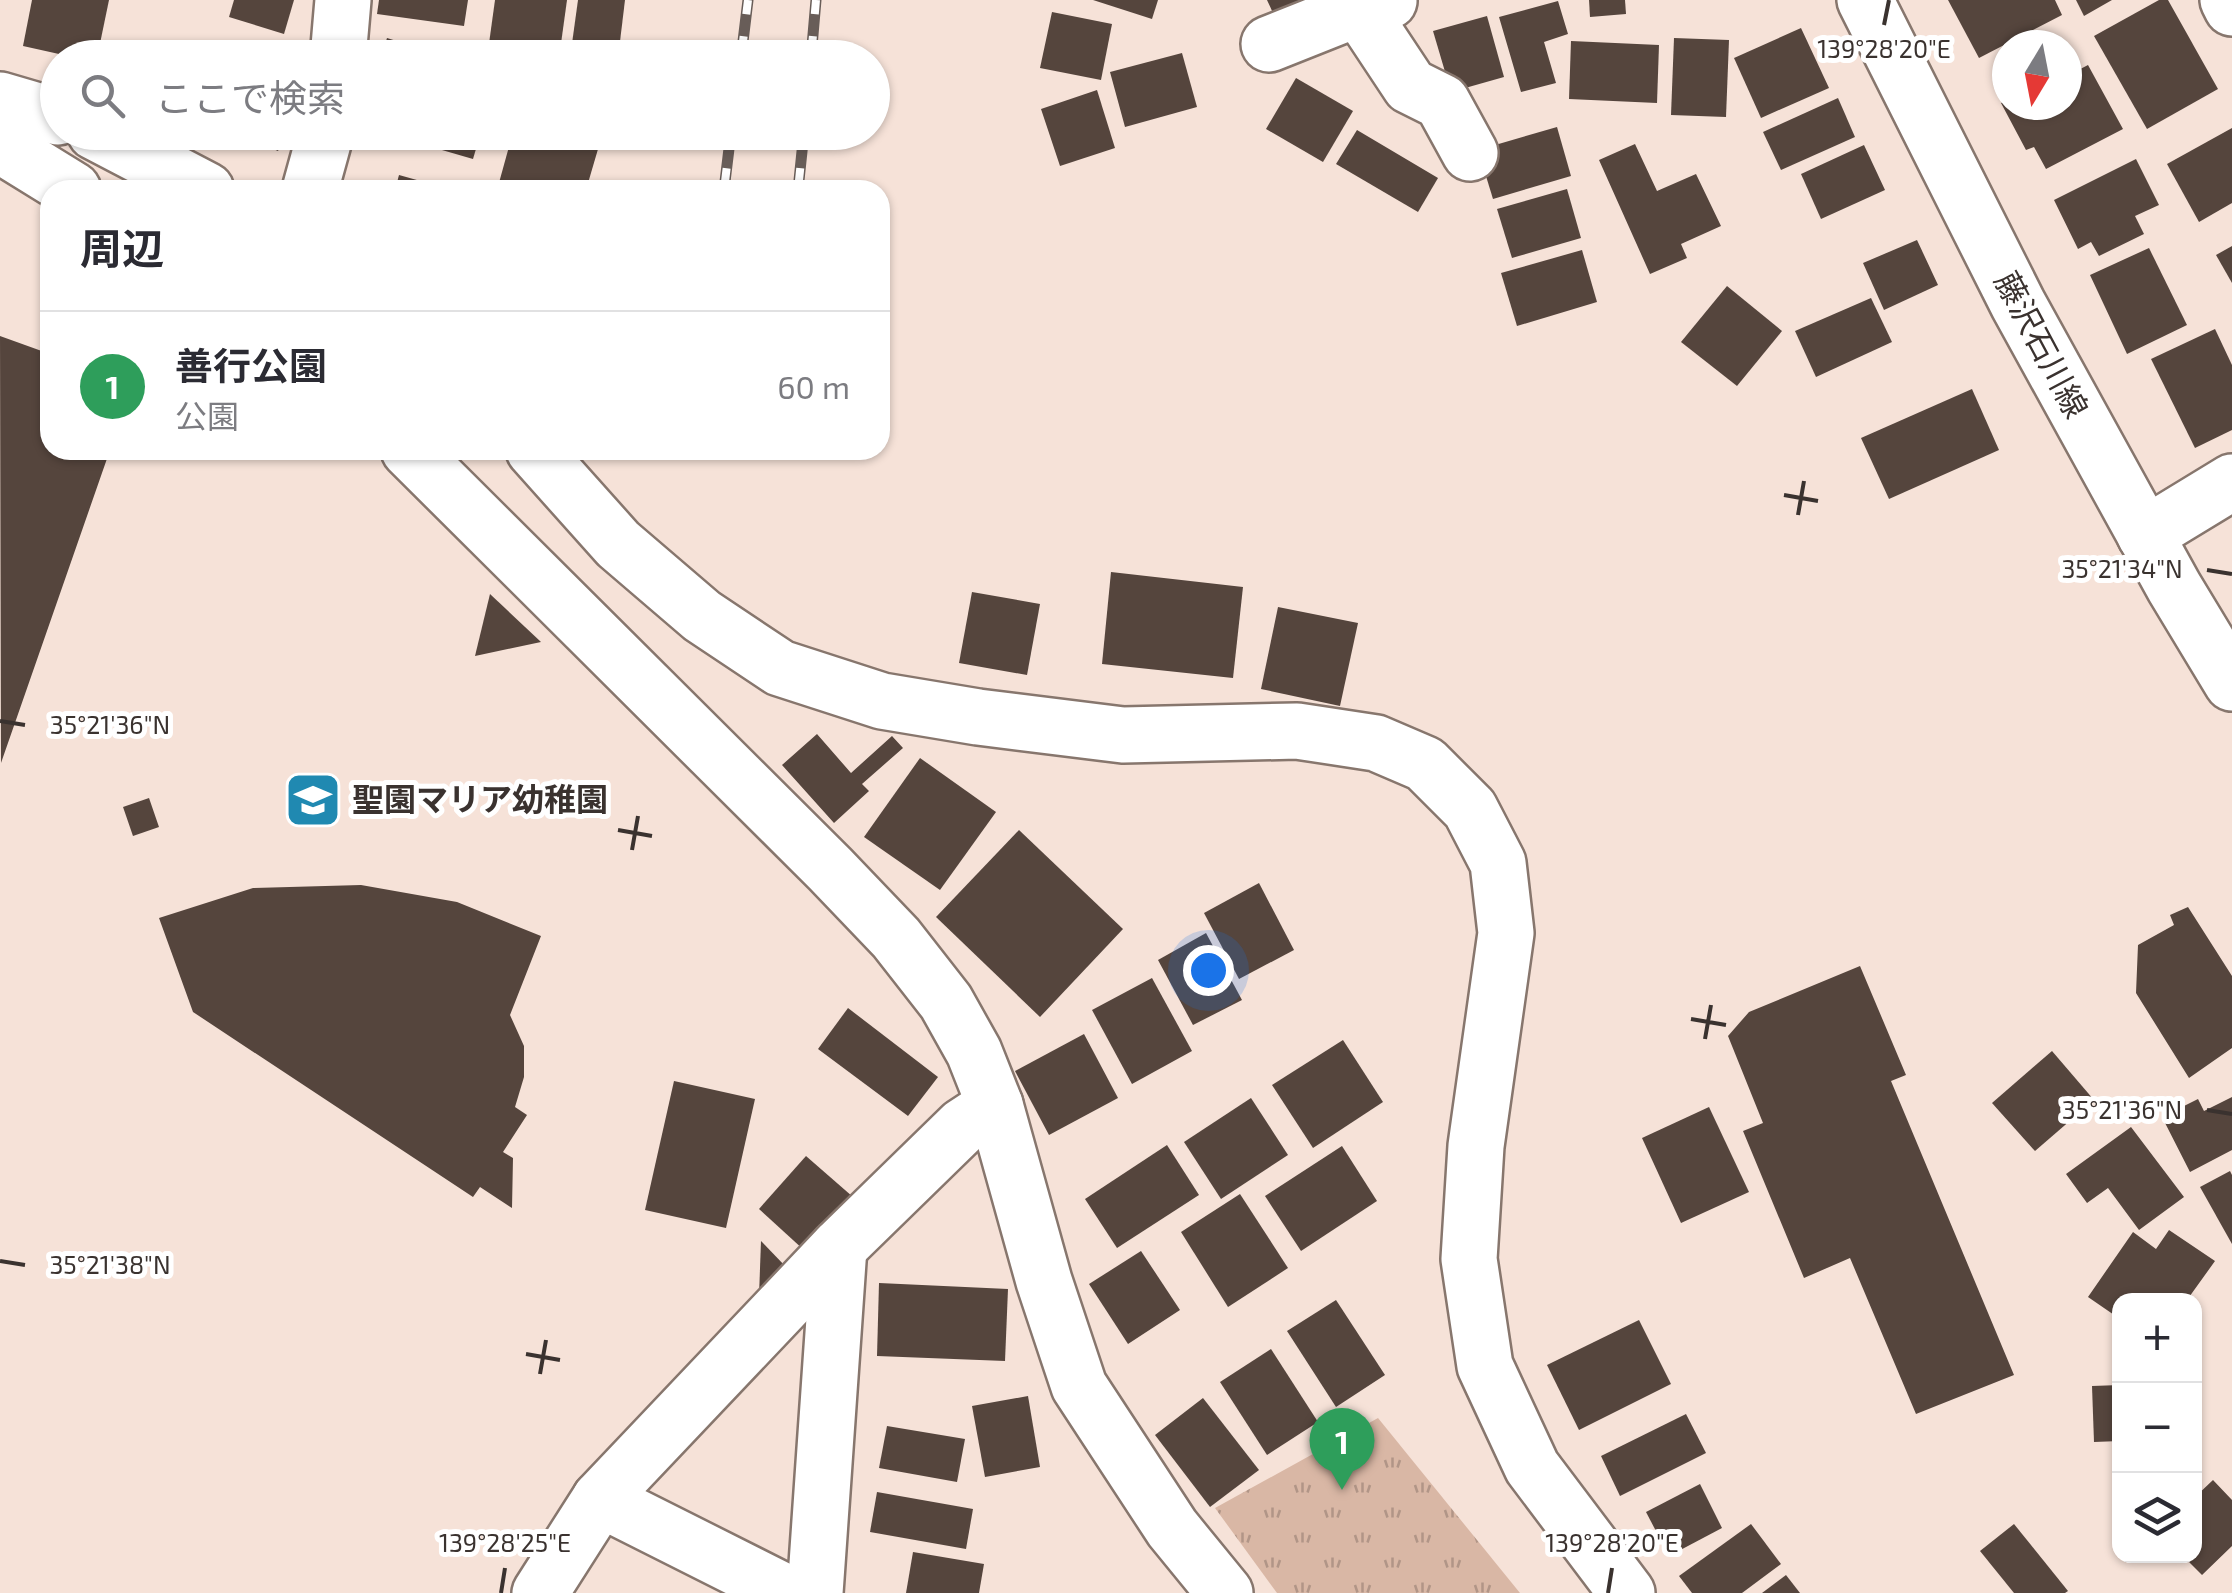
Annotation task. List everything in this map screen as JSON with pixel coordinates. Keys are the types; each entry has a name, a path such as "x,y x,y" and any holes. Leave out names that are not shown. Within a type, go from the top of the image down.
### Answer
{"street":[{"path":"339,40 342,0"},
{"name":"藤沢石川線","path":"1865,0 2018,304 2232,683"},
{"path":"2228,0 2232,8"},
{"path":"1269,44 1367,3 1410,86 1442,102 1470,153"},
{"path":"0,100 40,112"},
{"path":"0,145 57,180"},
{"path":"129,150 187,180"},
{"path":"313,180 321,150"},
{"path":"419,460 830,869 896,938 946,1002 974,1052 995,1105 1078,1386 1172,1528 1225,1593"},
{"path":"543,460 618,544 702,616 780,668 882,701 1122,735 1297,730 1376,742 1425,764 1470,809 1498,863 1506,933 1476,1146 1469,1259 1486,1366 1532,1468 1627,1593"},
{"path":"2145,535 2232,482"},
{"path":"540,1593 600,1500 840,1247 963,1126 995,1105"},
{"path":"814,1593 840,1247"},
{"path":"600,1500 787,1593"}],"green space":[{"path":"1378,1418 1520,1593 1277,1593 1215,1508"}],"building":[{"path":"32,0 109,0 101,40 40,40 40,50 23,46"},
{"path":"234,0 294,0 284,34 229,17"},
{"path":"379,0 468,0 464,26 377,14"},
{"path":"495,0 567,0 561,40 489,40"},
{"path":"578,0 625,0 620,40 572,40"},
{"path":"1093,0 1158,0 1152,19"},
{"path":"1267,0 1303,0 1273,13"},
{"path":"1589,0 1625,0 1626,14 1590,17"},
{"path":"1948,0 2055,0 2062,15 2033,30 1992,30 1992,51 1979,58"},
{"path":"2076,0 2112,0 2084,16"},
{"path":"2159,0 2168,0 2218,89 2147,129 2094,36"},
{"path":"1558,1 1568,34 1544,42 1556,83 1521,92 1499,17"},
{"path":"1052,12 1112,24 1101,80 1040,68"},
{"path":"1487,16 1504,77 1451,92 1433,31"},
{"path":"1801,28 1829,88 1761,118 1734,58"},
{"path":"1674,38 1729,40 1726,117 1671,115"},
{"path":"1571,41 1659,45 1657,103 1569,99"},
{"path":"1182,53 1197,107 1125,127 1110,72"},
{"path":"2088,65 2123,129 2046,169 2034,147 2026,150 2010,120 2082,120 2082,68"},
{"path":"1296,78 1353,111 1323,162 1266,129"},
{"path":"1097,90 1115,148 1060,166 1041,109"},
{"path":"1838,98 1855,137 1781,170 1763,132"},
{"path":"1557,127 1571,176 1493,199 1478,150"},
{"path":"2232,128 2232,203 2199,222 2167,164"},
{"path":"1357,130 1438,178 1418,212 1336,164"},
{"path":"1635,144 1657,191 1696,174 1721,226 1681,244 1687,258 1650,274 1599,160"},
{"path":"1864,145 1885,190 1821,219 1801,174"},
{"path":"442,150 476,150 473,159"},
{"path":"508,150 598,150 589,180 500,180"},
{"path":"2136,159 2159,205 2135,216 2144,234 2099,256 2091,242 2078,249 2054,200"},
{"path":"1567,189 1581,238 1512,258 1497,209"},
{"path":"1917,240 1938,285 1884,310 1863,263"},
{"path":"2232,246 2232,283 2216,255"},
{"path":"2149,248 2187,325 2127,354 2090,275"},
{"path":"1582,250 1597,302 1517,326 1501,273"},
{"path":"1727,286 1782,331 1737,386 1681,342"},
{"path":"1871,298 1892,342 1816,377 1795,331"},
{"path":"2215,329 2232,365 2232,430 2195,448 2151,359"},
{"path":"0,336 40,350 40,460 107,460 1,763"},
{"path":"1972,389 1999,450 1889,499 1861,438"},
{"path":"1111,572 1243,587 1233,678 1102,664"},
{"path":"972,592 1040,604 1027,675 959,663"},
{"path":"490,594 541,642 475,656"},
{"path":"1278,607 1358,623 1340,706 1261,689"},
{"path":"817,734 851,773 892,736 903,748 862,784 869,791 834,823 782,765"},
{"path":"920,758 996,812 940,890 864,837"},
{"path":"149,798 159,827 133,836 123,807"},
{"path":"1019,830 1123,929 1040,1017 936,917"},
{"path":"1259,883 1294,950 1239,979 1204,913"},
{"path":"361,885 457,902 541,936 510,1015 524,1046 524,1077 515,1107 527,1115 503,1152 513,1158 512,1208 480,1187 473,1197 193,1012 159,918 253,888"},
{"path":"2188,907 2232,976 2232,1048 2189,1078 2136,993 2138,945 2174,925 2170,915"},
{"path":"1206,933 1242,1000 1193,1025 1158,960"},
{"path":"1860,966 1906,1075 1891,1081 2014,1375 1916,1414 1850,1258 1804,1278 1743,1131 1763,1123 1728,1036 1749,1012"},
{"path":"1152,978 1192,1051 1132,1084 1092,1010"},
{"path":"848,1008 938,1077 908,1116 818,1049"},
{"path":"1084,1034 1118,1098 1049,1135 1015,1071"},
{"path":"1343,1040 1383,1102 1313,1148 1272,1085"},
{"path":"2052,1051 2094,1100 2035,1151 1992,1103"},
{"path":"674,1081 755,1099 726,1228 645,1210"},
{"path":"2232,1097 2232,1150 2190,1172 2162,1117 2198,1099 2204,1111"},
{"path":"1251,1098 1288,1155 1221,1199 1184,1142"},
{"path":"1709,1107 1749,1192 1681,1223 1642,1138"},
{"path":"2131,1127 2184,1197 2139,1230 2108,1188 2087,1203 2066,1174"},
{"path":"1167,1145 1199,1195 1117,1248 1085,1199"},
{"path":"1342,1146 1377,1201 1301,1251 1265,1196"},
{"path":"806,1156 853,1197 805,1251 759,1209"},
{"path":"2230,1171 2232,1175 2232,1244 2200,1187"},
{"path":"1240,1194 1288,1268 1228,1307 1181,1232"},
{"path":"2169,1230 2215,1261 2192,1293 2112,1293 2112,1314 2088,1297 2133,1232 2156,1249"},
{"path":"761,1241 787,1268 759,1296"},
{"path":"1141,1251 1180,1310 1128,1344 1089,1284"},
{"path":"879,1283 1008,1289 1005,1361 877,1356"},
{"path":"1336,1300 1385,1375 1336,1407 1287,1331"},
{"path":"1639,1320 1671,1384 1579,1430 1547,1365"},
{"path":"1271,1349 1318,1422 1267,1455 1220,1382"},
{"path":"2112,1385 2112,1441 2094,1442 2092,1386"},
{"path":"1028,1396 1040,1467 985,1477 972,1406"},
{"path":"1203,1398 1259,1470 1210,1507 1155,1435"},
{"path":"1686,1414 1706,1453 1620,1496 1601,1456"},
{"path":"887,1426 965,1439 957,1482 879,1468"},
{"path":"2213,1480 2232,1500 2232,1546 2202,1575 2190,1563 2202,1563 2202,1490"},
{"path":"1700,1484 1722,1528 1669,1556 1646,1512"},
{"path":"877,1492 973,1509 966,1549 870,1532"},
{"path":"1751,1524 1781,1564 1742,1593 1692,1593 1679,1576"},
{"path":"2014,1524 2068,1591 2014,1593 1980,1551"},
{"path":"913,1552 984,1564 979,1593 906,1593"},
{"path":"1786,1575 1800,1593 1762,1593"}],"railway":[{"path":"743,40 748,0"},
{"path":"813,40 816,0"},
{"path":"725,180 729,150"},
{"path":"799,180 802,150"}],"place":[{"name":"聖園マリア幼稚園","path":"313,800"},
{"name":"善行公園","path":"1342,1490"}]}
